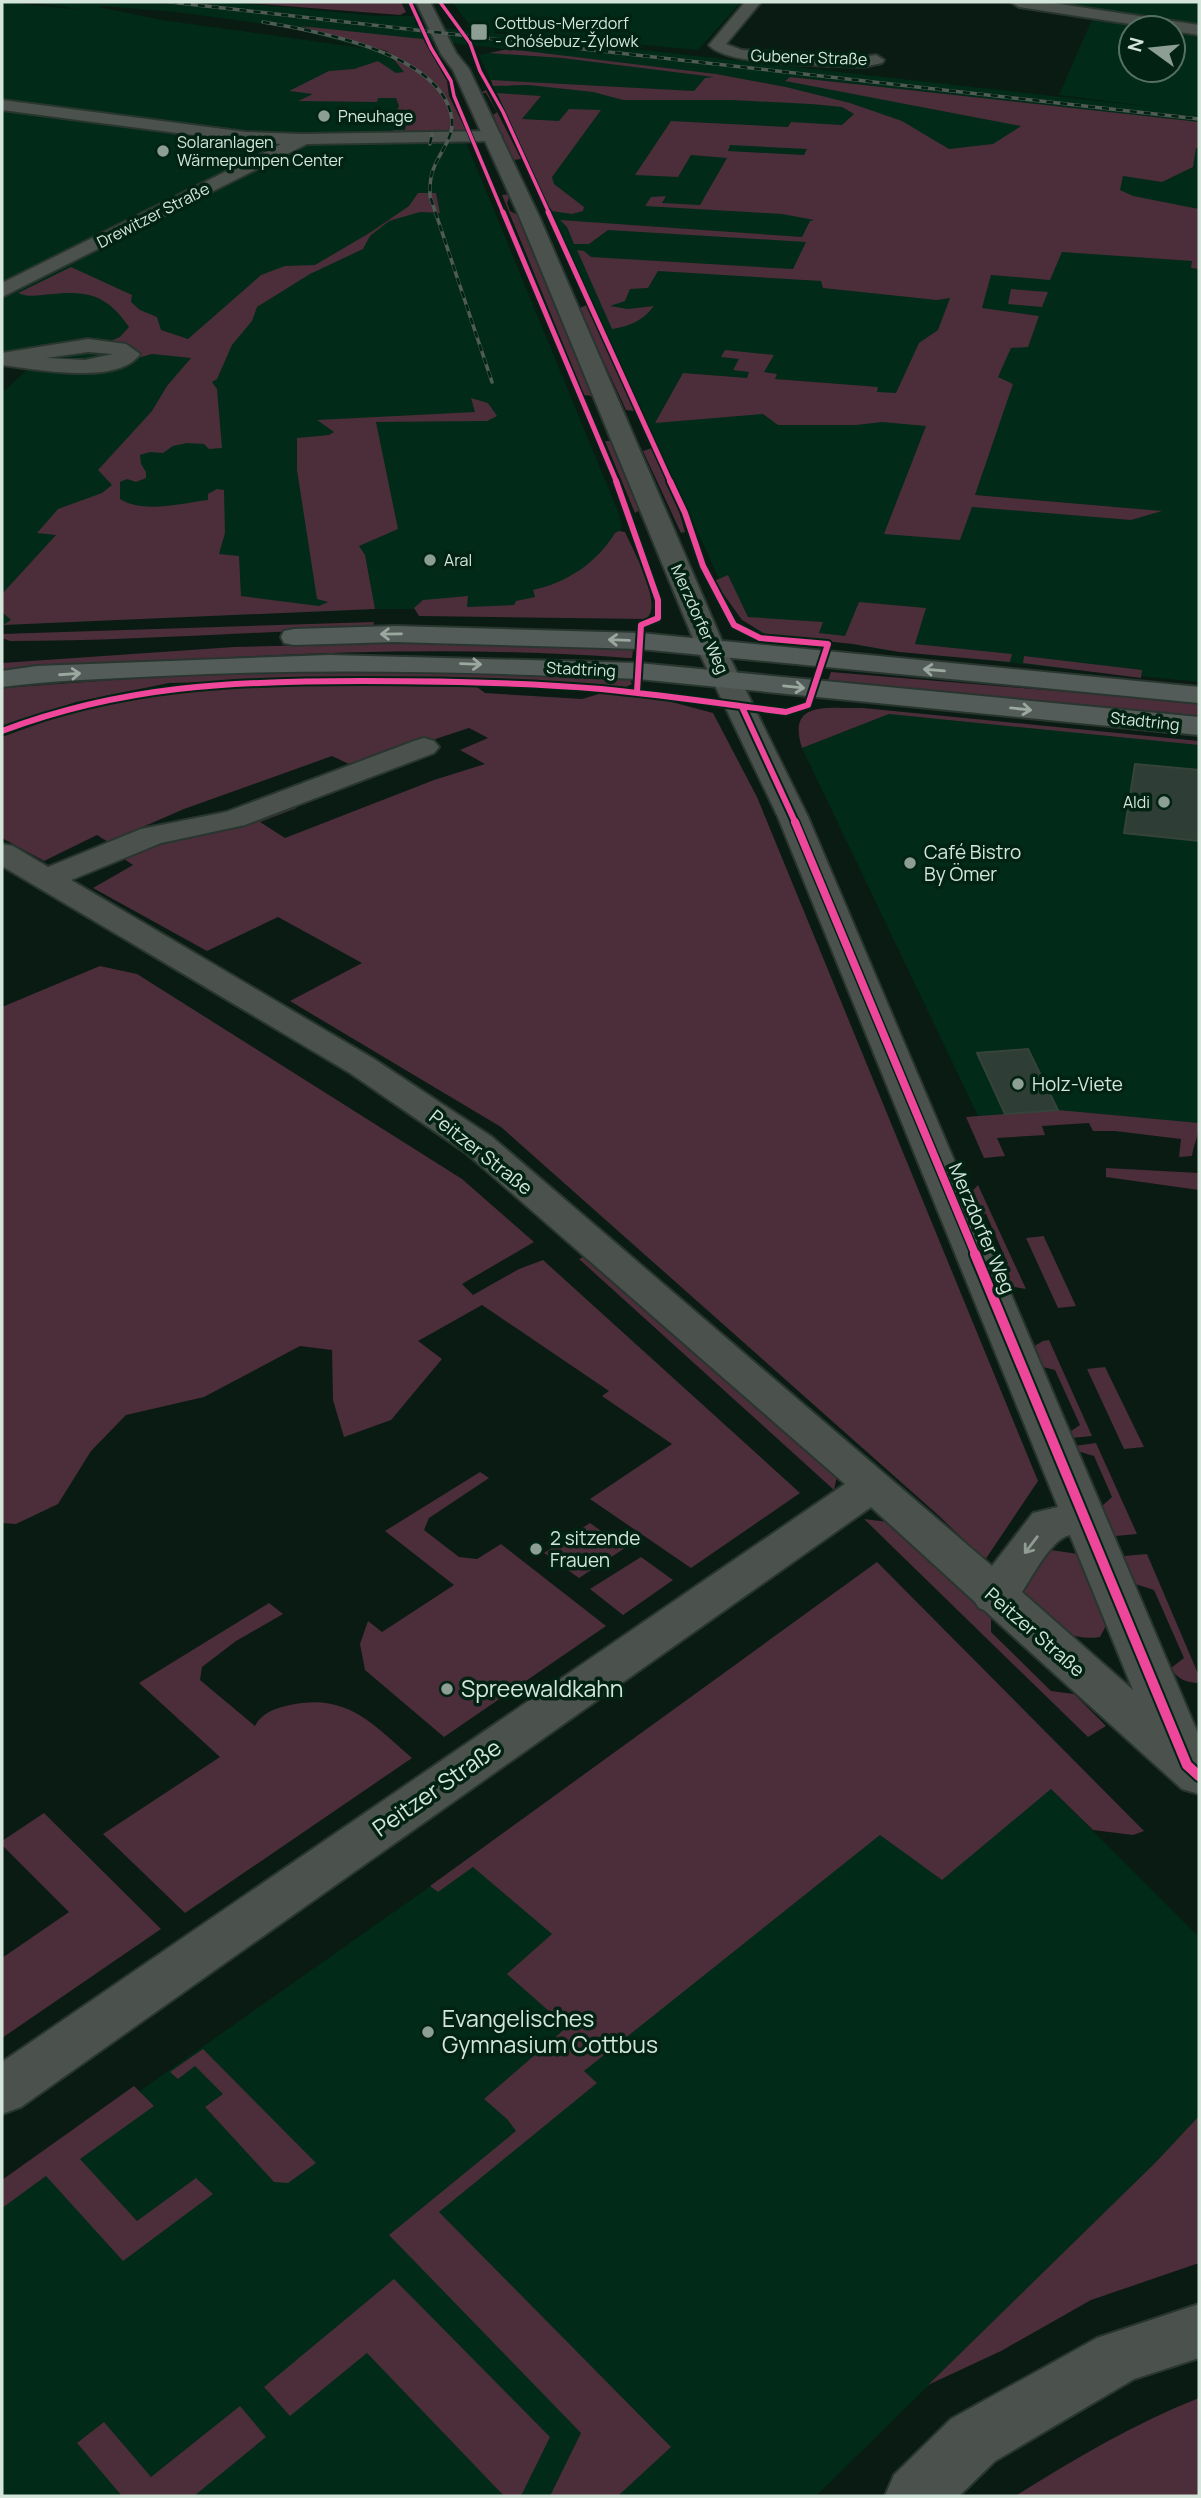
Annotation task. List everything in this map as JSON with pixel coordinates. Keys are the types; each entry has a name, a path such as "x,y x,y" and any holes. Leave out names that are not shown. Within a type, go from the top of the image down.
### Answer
{"main road":[{"name":"Stadtring","path":"2,655 237,640 395,634 640,641 1199,695"},
{"name":"Stadtring","path":"2,679 235,664 342,662 577,668 1199,726"}],"street":[{"name":"Merzdorfer Weg","path":"423,2 449,54 461,69 492,136 620,427 711,648 793,817 1084,1517 1193,1771"},
{"name":"Merzdorfer Weg","path":"430,2 462,54 461,69"},
{"name":"Gubener Straße","path":"753,2 717,45 741,55 863,62 876,60"},
{"path":"1018,2 1199,30"},
{"name":"Drewitzer Straße","path":"2,105 246,137 304,139 492,136"},
{"name":"Drewitzer Straße","path":"2,291 304,139"},
{"name":"Peitzer Straße","path":"20,871 152,836 234,819 424,747"},
{"name":"Peitzer Straße","path":"20,871 362,1066 478,1145 873,1485 995,1597 1193,1771"},
{"name":"Peitzer Straße","path":"2,2091 873,1485"},
{"path":"995,1597 1030,1545 1048,1524 1084,1517"},
{"path":"916,2496 972,2440 1118,2357 1199,2331"}],"shaded area":[{"path":"2,2 84,10 32,2 234,2 376,16 414,16 416,25 470,31 467,25 496,27 469,24 452,2 741,2 698,50 505,32 506,28 501,27 493,33 1161,108 1059,95 1093,17 1117,21 1117,84 1187,84 1187,31 1199,33 1199,682 884,650 836,641 760,633 737,612 721,583 479,55 506,49 309,28 387,52 429,57 445,85 619,514 622,527 605,564 522,609 375,609 2,625 2,393 30,367 2,364","holes":["99,7 175,12 299,30 363,48 162,20"]},
{"path":"234,2 401,2 406,12 400,15"},
{"path":"1051,2 1199,2 1199,24 1187,22 1187,14 1132,14"},
{"path":"300,26 423,39 447,81 449,96 467,132 409,135 392,130 405,130 409,110 397,110 399,106 396,98 378,98 377,102 298,101 313,94 289,91 329,71 354,69 378,61 396,73 404,72 387,51"},
{"path":"509,49 716,74 786,87 850,103 902,121 949,149 993,144 1021,126 785,81 790,77 1199,122 1199,148 1196,148 1193,167 1162,182 1123,176 1120,190 1133,196 1199,209 1199,269 1191,268 1192,261 1062,252 1050,280 991,275 982,308 1039,316 1028,347 1011,348 998,377 1013,384 975,495 1162,511 1131,520 972,507 960,540 884,534 926,426 882,422 856,425 778,425 763,414 655,423 683,373 747,378 749,372 733,370 739,359 721,357 725,350 774,355 764,372 777,374 775,379 878,387 877,392 896,393 919,343 938,330 950,298 937,300 823,288 821,281 658,271 648,288 630,289 625,301 610,306 628,309 654,306 636,322 612,329 577,250 584,251 591,257 793,269 806,242 608,230 589,244 574,244 567,227 560,220 802,237 810,221 814,220 782,214 645,206 651,197 666,196 662,203 700,205 727,158 691,155 678,177 635,175 671,121 788,127 791,122 842,125 854,114 842,107 811,104 731,100 623,100 593,92 528,85 493,86 491,80 694,91 705,78 714,77 562,58 489,53","holes":["730,145 807,149 804,155 728,151"]},
{"path":"486,90 521,159 513,160 493,115 497,112 486,93 480,93"},
{"path":"497,93 541,96 522,119 559,121 569,109 601,110 552,177 554,184 584,207 583,211 572,214 551,211"},
{"path":"418,193 436,193 440,213 420,212 389,221 370,236 363,249 310,274 257,307 252,321 232,345 217,379 212,382 217,389 222,448 209,449 204,444 187,443 173,446 163,453 150,452 140,455 146,478 136,482 127,479 120,482 120,499 152,507 208,500 208,494 217,489 224,490 225,533 219,554 239,556 241,596 319,606 328,602 317,599 297,470 297,438 329,435 334,432 317,420 475,412 471,398 488,403 497,416 487,421 376,422 398,529 359,546 365,555 375,609 3,625 11,620 2,612 2,594 56,535 37,533 58,509 102,493 112,485 98,470 152,411 167,386 191,358 152,354 138,358 135,351 108,342 120,337 129,327 113,308 96,297 77,293 30,296 18,293 71,267 132,295 131,302 140,310 157,317 161,330 188,339 261,275 285,266 315,265 409,206"},
{"path":"510,194 507,203 510,211 518,215 594,393 591,396 584,395 502,195"},
{"path":"1011,289 1048,292 1042,307 1008,304"},
{"path":"587,305 635,411 626,410 579,308"},
{"path":"605,441 615,441 640,510 635,513"},
{"path":"652,448 674,494 685,532 681,533 643,451"},
{"path":"619,531 625,532 649,590 651,612 646,619 419,616 414,608 423,600 468,596 467,607 514,605 516,601 535,597 533,590 569,577 580,570 599,554"},
{"path":"728,575 748,617 823,622 819,633 845,636 859,602 926,608 915,644 1012,654 1010,662 899,652 767,635 742,620 714,581"},
{"path":"374,622 373,627 369,628 145,638 10,641 2,638 2,634"},
{"path":"421,642 633,650 632,658 471,651 393,652 237,657 2,671 2,663 234,647"},
{"path":"1024,656 1142,670 1141,678 1023,663"},
{"path":"348,670 539,674 630,680 632,684 624,688 389,678 169,683 76,702 2,728 2,688 168,676"},
{"path":"831,672 1199,703 1199,718 827,683"},
{"path":"307,685 477,687 485,693 582,699 602,693 625,694 657,698 713,713 757,797 1038,1481 985,1560 938,1515 501,1127 290,1001 362,963 278,917 207,951 93,888 133,865 121,857 141,847 291,804 297,808 260,822 285,838 434,780 485,764 460,750 488,738 469,728 353,766 332,756 184,809 108,842 97,835 44,861 2,838 2,737 79,709 166,690"},
{"path":"825,708 863,708 1199,741 1199,745 889,714 802,748 800,721 806,714"},
{"path":"894,712 1199,743 1199,1125 979,1118 802,748"},
{"path":"100,966 137,974 462,1179 534,1242 462,1284 473,1295 519,1269 543,1260 800,1493 691,1568 590,1499 672,1444 602,1396 609,1391 482,1305 418,1341 442,1359 391,1420 344,1437 333,1400 332,1350 300,1346 204,1397 126,1415 91,1451 58,1504 16,1524 2,1523 2,1007"},
{"path":"1058,1110 1199,1123 1199,1127 1192,1156 1179,1157 1181,1139 1093,1131 1089,1123 1042,1126 1045,1135 997,1138 1005,1156 984,1158 966,1117"},
{"path":"1106,1168 1199,1173 1199,1190 1106,1177"},
{"path":"978,1185 1026,1289 1003,1285 997,1271 1008,1264 986,1214 971,1211 966,1198"},
{"path":"1044,1236 1076,1306 1058,1308 1026,1238"},
{"path":"588,1255 837,1476 834,1490 579,1259"},
{"path":"1049,1340 1092,1436 1071,1438 1068,1433 1080,1425 1055,1370 1039,1366 1031,1348"},
{"path":"1105,1367 1144,1447 1124,1449 1087,1369"},
{"path":"1096,1443 1137,1534 1115,1536 1101,1507 1112,1497 1094,1456 1077,1451 1074,1446"},
{"path":"480,1472 489,1478 429,1518 424,1530 459,1557 477,1559 501,1544 606,1626 444,1737 365,1670 360,1644 368,1621 382,1632 454,1585 385,1531"},
{"path":"864,1519 888,1522 991,1617 991,1632 1051,1691 1074,1694 1106,1726 1088,1737"},
{"path":"590,1523 625,1548 579,1578 544,1553"},
{"path":"1051,1550 1078,1554 1108,1622 1100,1637 1086,1638 1065,1632 1021,1591"},
{"path":"1147,1554 1199,1676 1199,1683 1183,1680 1173,1672 1171,1668 1184,1658 1154,1590 1135,1584 1124,1556"},
{"path":"641,1557 673,1580 623,1615 590,1589"},
{"path":"877,1562 1051,1789 1199,1937 1199,2116 1156,2162 816,2496 2,2496 2,2188 472,1857"},
{"path":"877,1562 1144,1831 1133,1835 1093,1830 1051,1789 942,1880 880,1835 584,2071 597,2083 439,2212 671,2447 618,2496 550,2496 581,2433 389,2235 516,2131 507,2119 484,2099 567,2027 507,1974 552,1934 473,1867 438,1892 430,1886"},
{"path":"269,1603 283,1614 236,1641 202,1667 200,1680 255,1726 265,1714 279,1708 310,1702 328,1703 358,1714 412,1758 185,1913 103,1834 220,1757 139,1683"},
{"path":"44,1813 161,1929 2,2038 2,1958 69,1912 2,1845 2,1841"},
{"path":"203,2049 316,2163 288,2183 274,2182 205,2107 223,2094 195,2066 178,2079 170,2072"},
{"path":"134,2086 154,2106 80,2159 137,2221 196,2178 213,2194 123,2261 46,2176 2,2208 2,2180"},
{"path":"1199,2116 1199,2263 1091,2300 1001,2351 928,2385 1156,2162"},
{"path":"394,2279 550,2437 521,2496 504,2496 367,2353 290,2416 264,2387"},
{"path":"1199,2398 1199,2496 1015,2496 1128,2431"},
{"path":"240,2406 266,2437 194,2496 122,2496 77,2443 104,2422 151,2477"}],"building":[{"name":"Aldi","path":"1135,764 1199,770 1199,841 1124,833"},
{"name":"Holz-Viete","path":"1028,1049 1058,1110 1005,1114 977,1053"}],"railway":[{"path":"170,2 1199,119"},
{"path":"263,22 344,39 375,49 403,62 427,78 444,97 452,126 432,173 430,196 492,382"},
{"path":"430,144 432,134"}],"cycle path":[{"path":"410,2 431,48 451,81 454,96 629,512 630,524 658,600 658,618 641,625 637,692"},
{"path":"2,731 44,715 130,694 262,682 423,681 531,684 602,689 786,712 808,705 828,644 760,638 734,625 708,576 685,513 503,112 480,71 470,43 440,2"},
{"path":"742,707 793,817 1187,1765 1199,1776"}],"place":[{"name":"Cottbus-Merzdorf - Chóśebuz-Žylowk","path":"479,32"},
{"name":"Pneuhage","path":"324,116"},
{"name":"Solaranlagen Wärmepumpen Center","path":"163,151"},
{"name":"Aral","path":"430,560"},
{"name":"Aldi","path":"1164,802"},
{"name":"Café Bistro By Ömer","path":"910,863"},
{"name":"Holz-Viete","path":"1018,1084"},
{"name":"2 sitzende Frauen","path":"536,1549"},
{"name":"Spreewaldkahn","path":"447,1689"},
{"name":"Evangelisches Gymnasium Cottbus","path":"428,2032"}]}
